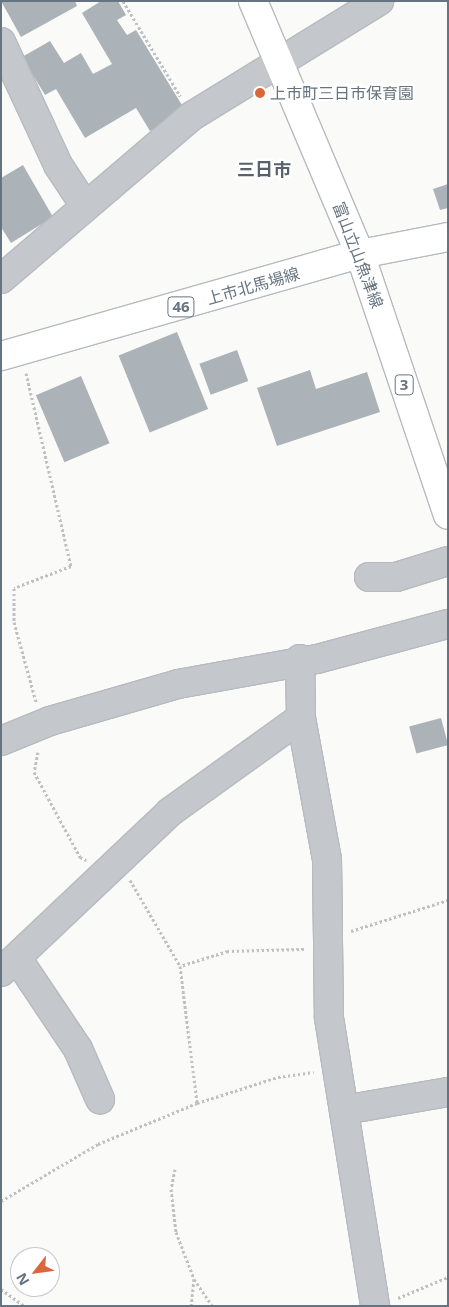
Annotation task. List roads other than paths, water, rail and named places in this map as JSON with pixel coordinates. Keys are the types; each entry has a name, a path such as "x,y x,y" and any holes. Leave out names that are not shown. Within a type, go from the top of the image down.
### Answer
{"main road":[{"name":"富山立山魚津線","path":"253,1 280,59 360,254 448,515"},
{"name":"上市北馬場線","path":"11,353 360,254 448,237"}],"street":[{"path":"4,267 85,206 192,116 280,59 379,1"},
{"path":"1,42 58,165 85,206"},
{"path":"369,577 396,577 448,561"},
{"path":"1,741 43,724 178,684 300,659 317,659 448,624"},
{"path":"300,659 301,718 327,859 329,1018 344,1110 382,1304"},
{"path":"100,1098 78,1049 9,965 170,812 301,718"},
{"path":"344,1110 448,1092"}],"place":[{"name":"上市町三日市保育園","path":"260,93"}],"district":[{"name":"三日市","path":"264,169"}]}
